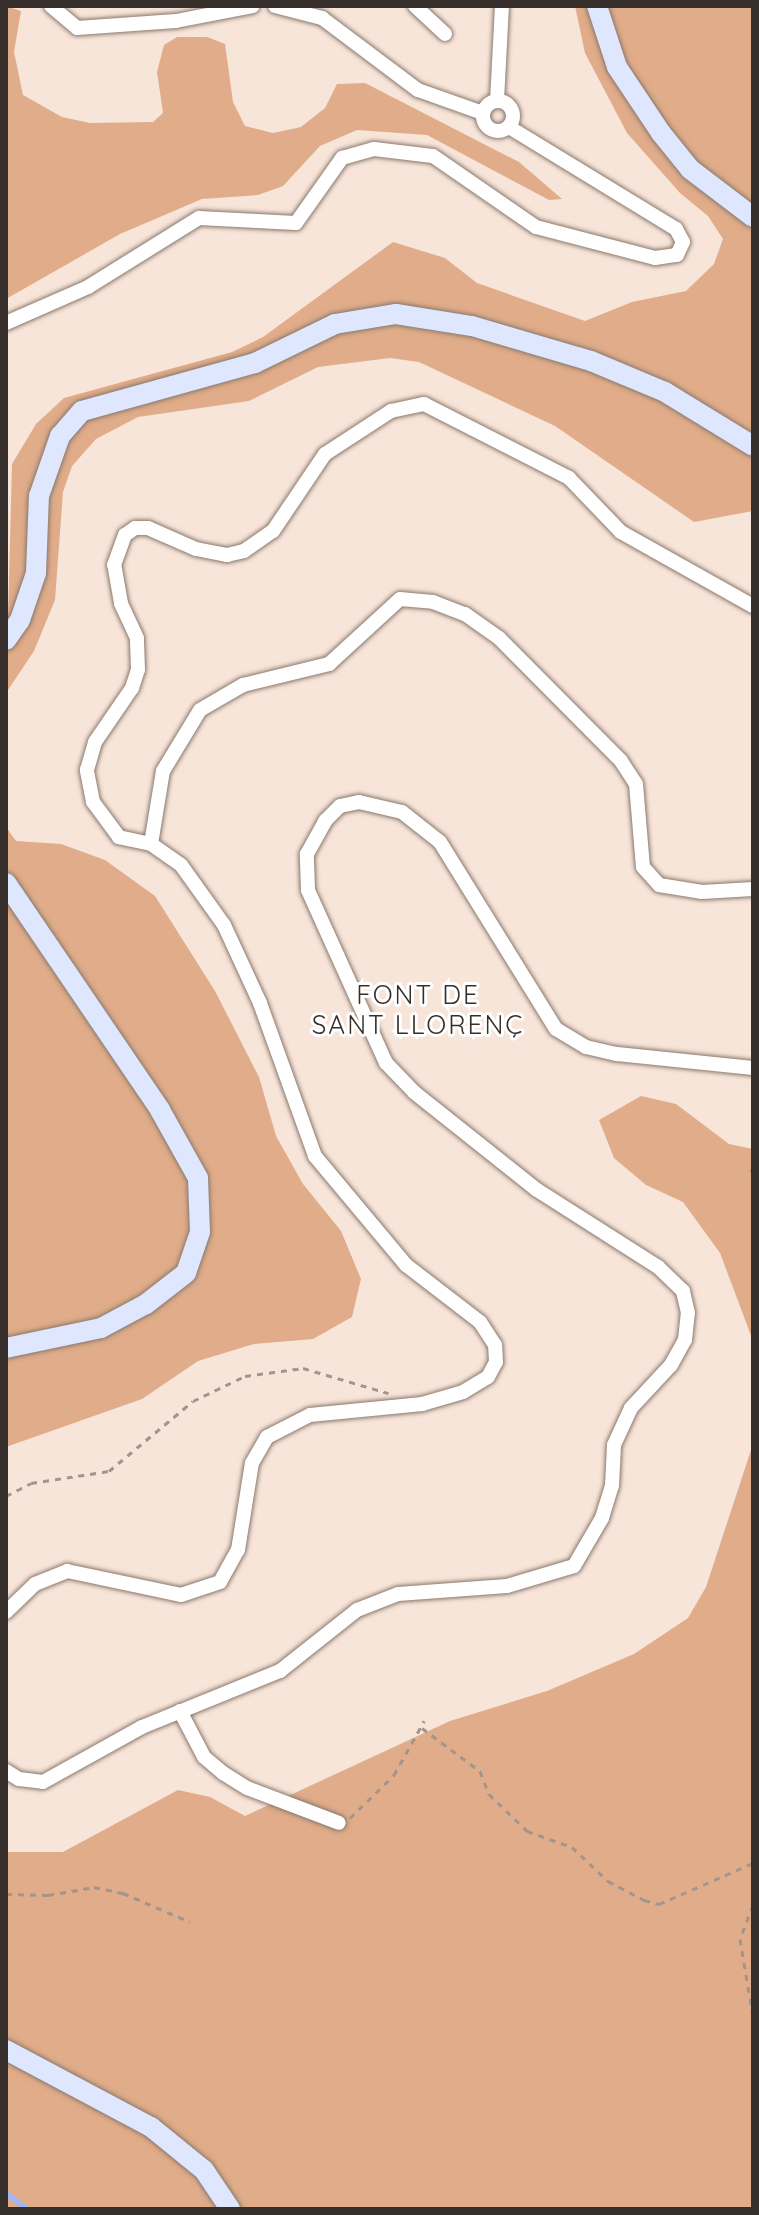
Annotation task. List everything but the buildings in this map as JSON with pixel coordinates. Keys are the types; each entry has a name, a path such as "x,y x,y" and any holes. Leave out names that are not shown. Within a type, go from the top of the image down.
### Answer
{"main road":[{"path":"597,6 617,67 661,133 690,169 753,217"},
{"path":"6,640 20,620 36,573 39,496 60,436 82,411 255,363 335,324 396,314 472,326 591,361 665,392 753,446"},
{"path":"6,883 160,1110 198,1178 200,1232 186,1273 146,1304 101,1328 6,1348"},
{"path":"6,2050 151,2127 204,2170 230,2209"}],"street":[{"path":"51,6 77,28 176,21 253,6"},
{"path":"6,323 88,287 199,218 296,223 342,158 374,149 433,156 536,227 655,258 677,255 683,242 676,229 509,127 490,129 483,113 418,90 322,18 275,6"},
{"path":"415,6 445,34"},
{"path":"483,113 497,101 502,6"},
{"path":"497,101 512,110 509,127"},
{"path":"6,1612 35,1584 67,1571 181,1595 220,1582 238,1550 252,1463 267,1437 310,1415 403,1406 463,1392 488,1377 496,1362 495,1345 480,1322 406,1265 315,1156 260,1003 224,925 181,865 151,844 119,837 106,825 93,802 87,770 95,742 132,688 138,670 137,638 121,603 114,565 119,547 135,528 148,528 196,549 227,555 244,551 273,531 325,454 391,411 424,404 478,428 569,478 621,532 753,606"},
{"path":"151,844 163,771 200,710 243,685 329,664 382,612 400,599 465,614 499,638 621,761 636,784 643,867 659,885 702,892 753,889"},
{"path":"6,1771 19,1779 43,1782 180,1711 280,1671 348,1616 385,1599 427,1590 507,1586 574,1566 602,1518 612,1486 614,1445 631,1408 671,1365 685,1340 688,1313 683,1291 658,1267 537,1190 386,1063 308,890 307,854 325,821 340,806 359,802 420,821 464,876 556,1029 586,1047 753,1068"},
{"path":"180,1711 204,1757 223,1773 339,1823"}],"path":[{"path":"6,1496 31,1483 109,1471 193,1401 245,1376 303,1368 382,1387 403,1406"},
{"path":"339,1823 388,1782 424,1721"},
{"path":"422,1728 480,1771 489,1794 527,1831 572,1847 608,1881 636,1896 659,1904 753,1863"},
{"path":"6,1894 48,1895 94,1887 123,1893 190,1922"},
{"path":"753,1905 740,1939 753,2017"}],"shaded area":[{"path":"6,6 21,11 14,52 23,95 62,117 90,123 153,122 163,113 157,72 164,45 177,37 207,37 225,44 233,102 245,126 273,133 301,127 325,108 337,84 365,83 519,162 562,199 549,200 427,135 357,130 320,146 283,186 258,195 202,199 120,234 6,299"},
{"path":"575,6 753,6 753,511 694,522 555,426 419,362 390,358 318,367 249,401 138,417 96,439 72,466 63,492 55,600 34,651 6,693 12,464 36,424 64,398 232,352 263,337 393,242 445,258 477,283 585,321 632,302 686,291 714,264 723,239 708,216 680,193 627,133 585,53"},
{"path":"6,827 16,841 61,844 105,860 155,896 215,991 259,1077 276,1136 303,1184 341,1231 361,1279 352,1317 313,1339 254,1344 198,1361 142,1399 6,1447"},
{"path":"641,1096 676,1104 729,1144 753,1149 753,1341 720,1253 683,1202 646,1185 614,1158 599,1120"},
{"path":"753,1444 753,2209 6,2209 6,1852 63,1852 178,1790 210,1797 245,1816 450,1721 547,1691 634,1654 688,1618 706,1587"}],"waterway":[{"path":"6,2193 27,2209"}],"district":[{"name":"FONT DE SANT LLORENÇ","path":"418,1010"}]}
